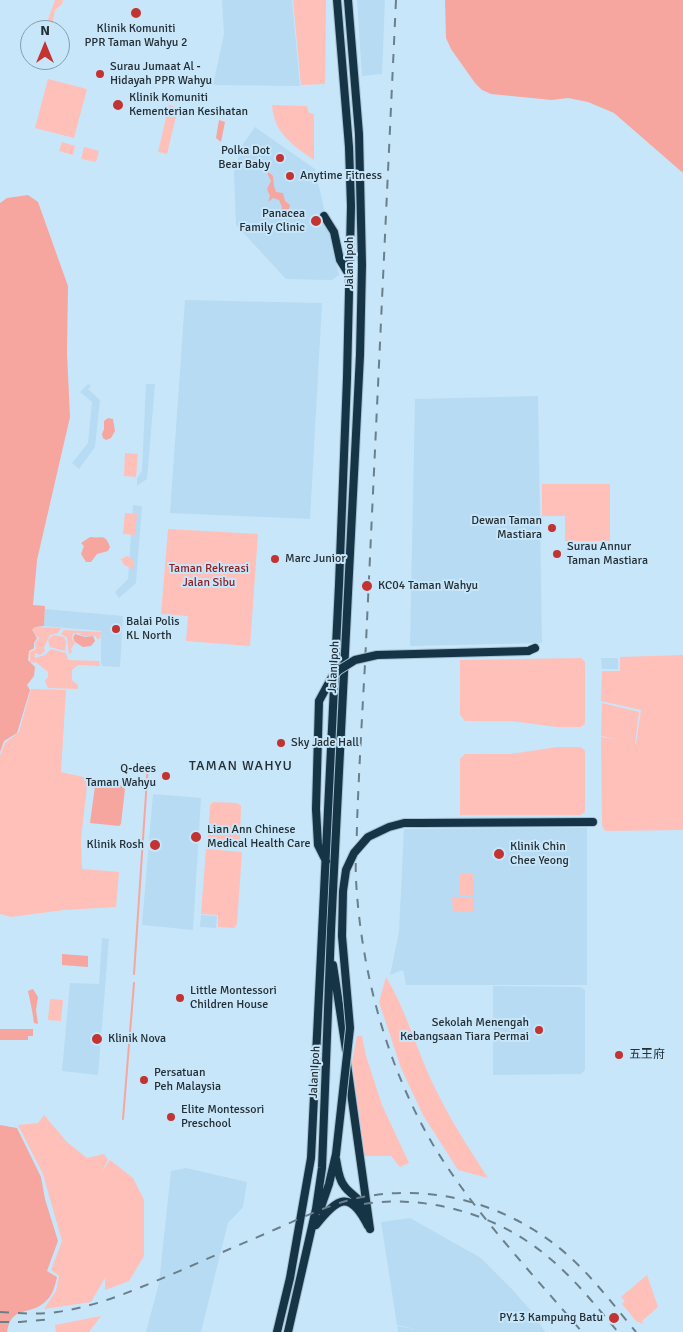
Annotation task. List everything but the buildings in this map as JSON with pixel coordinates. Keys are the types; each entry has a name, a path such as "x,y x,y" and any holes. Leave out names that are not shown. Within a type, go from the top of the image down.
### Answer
{"highway":[{"name":"Jalan Ipoh","path":"277,1332 290,1278 311,1158 339,585 351,206 349,147 337,0"},
{"name":"Jalan Ipoh","path":"288,1332 319,1194 322,1168 331,946 351,559 362,274 359,134 348,0"},
{"path":"324,216 334,232 340,260 349,275"},
{"path":"326,861 318,845 316,809 319,701 332,677 355,660 377,655 528,651 535,648"},
{"path":"308,1244 329,1184 336,1154 350,1028 342,936 344,880 350,860 368,837 379,830 397,824 592,822"},
{"path":"316,1225 333,1205 341,1202 350,1202 362,1212 370,1230 331,946"},
{"path":"336,1154 340,1179 344,1186 365,1205 369,1215"}],"shaded area":[{"path":"222,0 292,0 300,86 213,85 224,34"},
{"path":"357,0 385,0 382,74 362,76"},
{"path":"445,0 683,0 683,173 614,113 588,102 568,98 552,100 491,94 482,90 451,49 446,38"},
{"path":"219,120 225,122 221,142 216,138"},
{"path":"255,127 315,169 339,275 332,280 286,279 236,225 234,172 243,144"},
{"path":"268,172 273,176 276,192 283,193 285,201 290,205 284,215 281,213 282,207 279,200 273,198 268,202 270,196 267,189 271,181"},
{"path":"28,195 38,202 68,286 67,353 70,417 37,560 33,605 45,606 44,626 35,627 32,630 37,638 34,648 29,651 28,660 35,667 34,676 27,685 30,690 17,733 4,741 0,752 0,203 7,198"},
{"path":"185,300 322,303 310,519 170,513"},
{"path":"88,384 91,386 88,389 100,400 95,447 79,469 72,463 88,443 92,402 80,392"},
{"path":"146,384 155,384 147,479 137,486 137,478 142,471"},
{"path":"538,396 542,643 410,646 415,399"},
{"path":"108,418 113,419 115,431 111,438 106,440 102,434 104,421"},
{"path":"133,505 142,506 136,583 119,598 115,592 128,579"},
{"path":"90,537 105,538 110,547 108,551 97,554 91,562 86,562 81,554 84,546 81,543"},
{"path":"45,609 123,616 120,667 102,666 101,631 44,626"},
{"path":"75,634 85,637 93,636 95,641 91,646 83,647 75,642 73,638"},
{"path":"601,658 618,658 618,669 602,669"},
{"path":"99,784 120,785 125,789 121,824 119,826 90,823 95,786"},
{"path":"153,794 201,798 193,930 142,925"},
{"path":"587,828 587,985 406,985 403,970 390,975 399,932 404,829"},
{"path":"201,915 217,916 216,928 200,927"},
{"path":"102,938 109,939 98,1075 62,1071 70,983 99,984"},
{"path":"62,954 88,956 88,967 62,965"},
{"name":"Sekolah Menengah Kebangsaan Tiara Permai","path":"493,986 581,987 585,990 585,1070 581,1074 493,1075"},
{"path":"33,989 38,997 36,1010 38,1024 34,1023 28,991"},
{"path":"0,1029 33,1029 33,1036 28,1036 28,1040 0,1040"},
{"path":"0,1125 17,1128 41,1177 45,1199 58,1241 47,1271 57,1277 52,1293 39,1306 17,1314 9,1324 7,1332 0,1332"},
{"path":"186,1168 247,1182 243,1207 228,1223 201,1332 146,1332 159,1283 171,1171"},
{"path":"410,1218 481,1258 533,1313 545,1332 398,1332 397,1326 420,1330 397,1325 381,1222"}],"green space":[{"path":"55,0 63,0 62,4 55,10 53,20 48,20"},
{"path":"293,0 326,0 325,84 301,85"},
{"path":"48,79 87,89 74,138 35,128"},
{"path":"169,105 178,108 167,154 158,152"},
{"path":"272,105 307,106 309,113 314,114 314,160 286,138 276,124"},
{"path":"62,142 75,146 73,155 59,151"},
{"path":"84,147 99,151 96,162 81,159"},
{"path":"125,453 138,454 136,477 124,476"},
{"path":"542,484 610,484 610,541 565,541 565,516 542,516"},
{"path":"125,513 137,514 135,535 123,534"},
{"name":"Taman Rekreasi Jalan Sibu","path":"168,529 258,534 250,646 186,641 188,616 161,614"},
{"path":"127,556 133,559 133,569 124,565 121,559"},
{"path":"35,627 61,628 58,633 50,635 44,647 45,651 40,655 35,653 35,658 45,655 51,649 66,653 68,660 99,661 100,666 78,665 72,670 72,680 78,685 78,689 48,688 45,681 48,677 48,672 37,663 30,662 30,652 36,649 35,643 39,638 32,631"},
{"path":"64,630 101,632 100,639 97,639 96,636 73,634 72,639 75,643 71,649 72,652 69,654 67,638 61,634"},
{"path":"53,635 64,637 66,641 65,651 50,647 48,640"},
{"path":"683,655 683,830 605,831 602,826 601,737 619,740 601,736 602,703 639,712 635,744 641,710 601,701 602,671 620,671 620,657"},
{"path":"581,658 585,662 585,724 581,727 557,727 511,721 465,721 460,715 460,660"},
{"path":"31,689 66,690 61,772 88,778 81,839 82,869 119,872 116,907 64,910 11,917 0,914 0,755 5,743 19,732"},
{"path":"557,747 581,747 585,751 585,812 581,815 460,815 460,759 465,754 511,754"},
{"path":"213,802 237,803 241,806 240,840 236,843 212,841 208,837 210,805"},
{"path":"206,849 242,852 237,924 234,928 218,927 218,915 201,914"},
{"path":"460,874 474,874 474,895 460,896"},
{"path":"474,897 474,911 453,911 452,898"},
{"path":"386,977 405,1016 438,1095 488,1178 458,1170 423,1115 401,1068 379,1002"},
{"path":"50,999 63,1000 61,1021 48,1020"},
{"path":"357,1036 362,1036 366,1056 382,1105 409,1163 400,1167 391,1156 365,1156 352,1062"},
{"path":"44,1115 67,1142 87,1158 104,1154 108,1160 101,1172 110,1160 133,1178 144,1200 144,1256 129,1281 105,1290 105,1278 91,1302 44,1309 56,1291 59,1276 51,1270 62,1241 43,1174 18,1125 38,1123"},
{"path":"647,1275 658,1307 642,1321 643,1324 636,1321 622,1304 625,1301 621,1297"},
{"path":"101,1316 89,1332 56,1332 55,1325"}],"waterway":[{"path":"134,974 148,764"},
{"path":"123,1119 134,983"}],"railway":[{"path":"396,0 357,823 356,880 359,914 370,982 389,1049 401,1081 432,1143 465,1192 484,1216 582,1332"},
{"path":"0,1312 50,1313 89,1305 151,1283 328,1207 376,1195 406,1193 436,1195 466,1201 494,1210 522,1223 547,1239 580,1266 636,1332"},
{"path":"364,1204 413,1202 437,1205 485,1219 508,1230 529,1242 558,1265 618,1332"},
{"path":"0,1322 53,1319"}],"place":[{"name":"Klinik Komuniti PPR Taman Wahyu 2","path":"136,13"},
{"name":"Surau Jumaat Al - Hidayah PPR Wahyu","path":"100,74"},
{"name":"Klinik Komuniti Kementerian Kesihatan","path":"118,105"},
{"name":"Polka Dot Bear Baby","path":"280,158"},
{"name":"Anytime Fitness","path":"290,176"},
{"name":"Panacea Family Clinic","path":"316,221"},
{"name":"Dewan Taman Mastiara","path":"552,528"},
{"name":"Surau Annur Taman Mastiara","path":"557,554"},
{"name":"Marc Junior","path":"275,559"},
{"name":"KC04 Taman Wahyu","path":"367,586"},
{"name":"Balai Polis KL North","path":"116,629"},
{"name":"Sky Jade Hall","path":"281,743"},
{"name":"Q-dees Taman Wahyu","path":"166,776"},
{"name":"Lian Ann Chinese Medical Health Care","path":"196,837"},
{"name":"Klinik Rosh","path":"155,845"},
{"name":"Klinik Chin Chee Yeong","path":"499,854"},
{"name":"Little Montessori Children House","path":"180,998"},
{"name":"Sekolah Menengah Kebangsaan Tiara Permai","path":"539,1030"},
{"name":"Klinik Nova","path":"97,1039"},
{"name":"五王府","path":"619,1055"},
{"name":"Persatuan Peh Malaysia","path":"144,1080"},
{"name":"Elite Montessori Preschool","path":"171,1117"},
{"name":"PY13 Kampung Batu","path":"614,1318"}],"district":[{"name":"TAMAN WAHYU","path":"241,766"}]}
